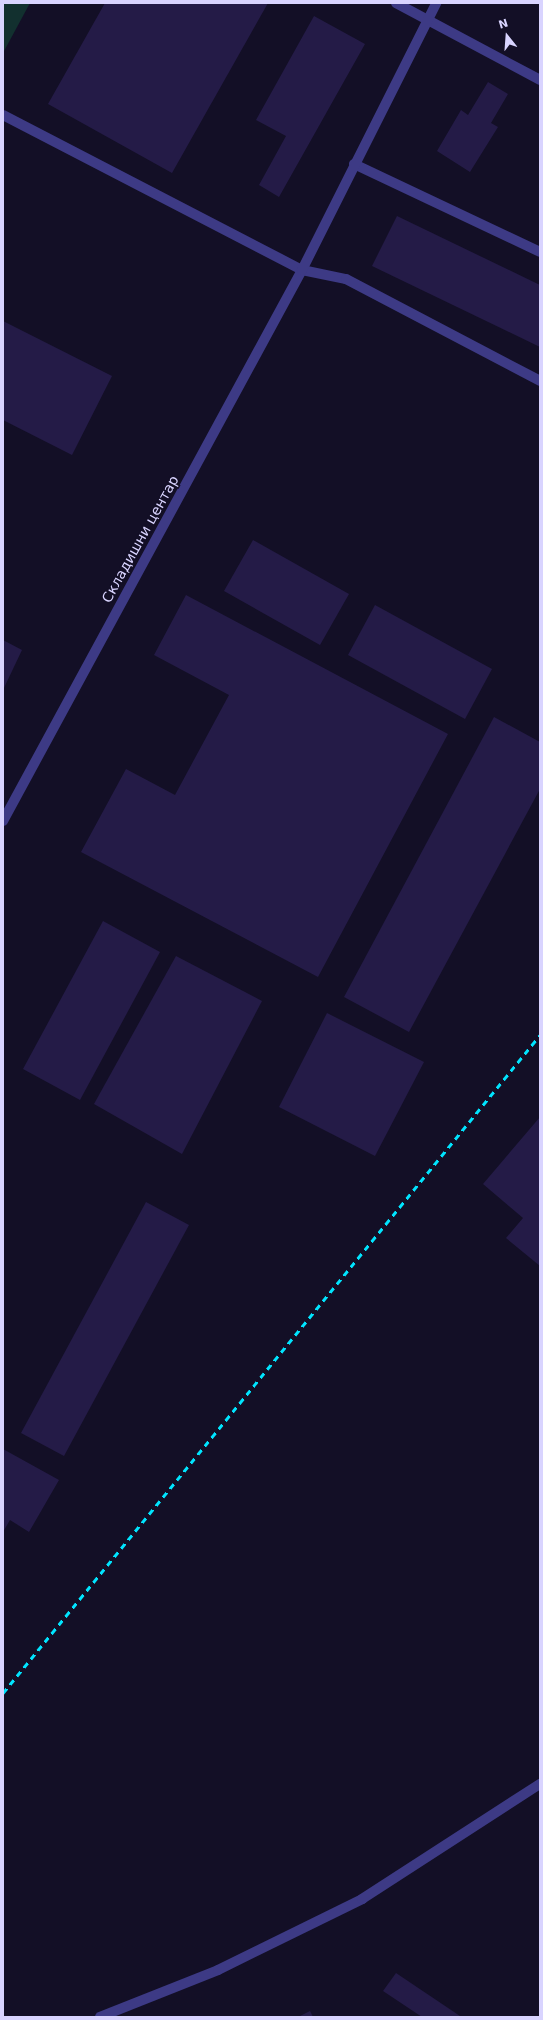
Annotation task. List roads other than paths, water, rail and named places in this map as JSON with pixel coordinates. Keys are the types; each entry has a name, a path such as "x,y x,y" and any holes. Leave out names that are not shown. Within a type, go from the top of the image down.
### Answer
{"street":[{"path":"396,3 540,80"},
{"name":"Складишни центар","path":"3,821 302,270 436,3"},
{"path":"3,115 302,270 346,279 540,381"},
{"path":"354,164 540,252"},
{"path":"100,2017 218,1970 362,1899 540,1784"}],"railway":[{"path":"3,1693 540,1035"}]}
